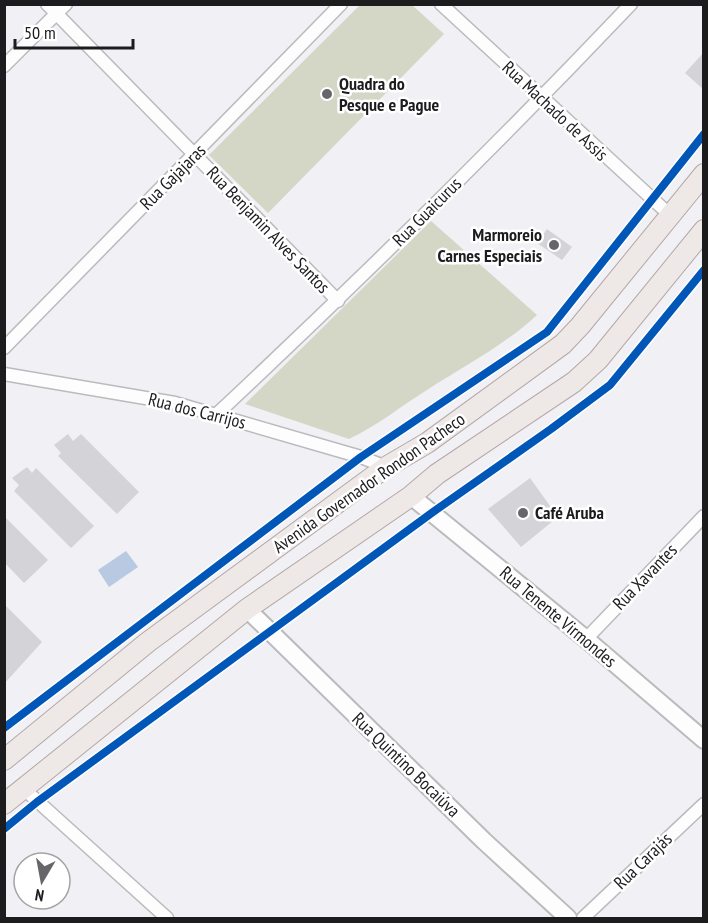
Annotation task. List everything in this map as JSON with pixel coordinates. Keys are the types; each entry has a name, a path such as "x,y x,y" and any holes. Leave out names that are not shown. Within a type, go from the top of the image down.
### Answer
{"main road":[{"name":"Avenida Governador Rondon Pacheco","path":"4,760 148,642 386,467 427,443 558,348 580,326 704,174"},
{"name":"Avenida Governador Rondon Pacheco","path":"4,804 247,609 584,373 700,241"}],"street":[{"name":"Rua Benjamin Alves Santos","path":"47,4 338,301"},
{"path":"4,66 66,4"},
{"name":"Rua Gajajaras","path":"5,347 341,4"},
{"name":"Rua Machado de Assis","path":"441,4 671,216"},
{"name":"Rua Guaicurus","path":"217,414 338,301 542,99 631,4"},
{"name":"Rua dos Carrijos","path":"4,374 175,403 361,457 386,467"},
{"name":"Rua Tenente Virmondes","path":"411,496 586,639 704,740"},
{"name":"Rua Xavantes","path":"586,639 704,516"},
{"name":"Rua Quintino Bocaiúva","path":"247,609 476,833 568,918"},
{"path":"24,789 166,918"},
{"name":"Rua Carajás","path":"583,918 704,804"}],"green space":[{"name":"Quadra do Pesque e Pague","path":"360,5 412,5 444,34 268,213 209,155"},
{"path":"431,221 537,315 498,346 349,439 245,404"}],"water":[{"path":"126,551 138,567 109,587 98,570"}],"building":[{"path":"704,52 704,90 685,73"},
{"name":"Marmoreio Carnes Especiais","path":"547,229 572,247 562,260 537,243"},
{"path":"68,434 73,441 81,434 139,492 117,514 58,456 61,453 54,445"},
{"path":"27,467 32,473 36,468 94,526 71,548 14,491 19,485 12,478"},
{"name":"Café Aruba","path":"530,478 558,517 521,547 488,509"},
{"path":"4,516 48,560 24,583 4,562"},
{"path":"4,604 42,642 4,684"}],"cycle path":[{"path":"4,728 361,457 547,332 704,134"},
{"path":"4,829 37,802 610,385 704,270"}],"place":[{"name":"Quadra do Pesque e Pague","path":"327,94"},
{"name":"Marmoreio Carnes Especiais","path":"554,245"},
{"name":"Café Aruba","path":"523,513"}]}
